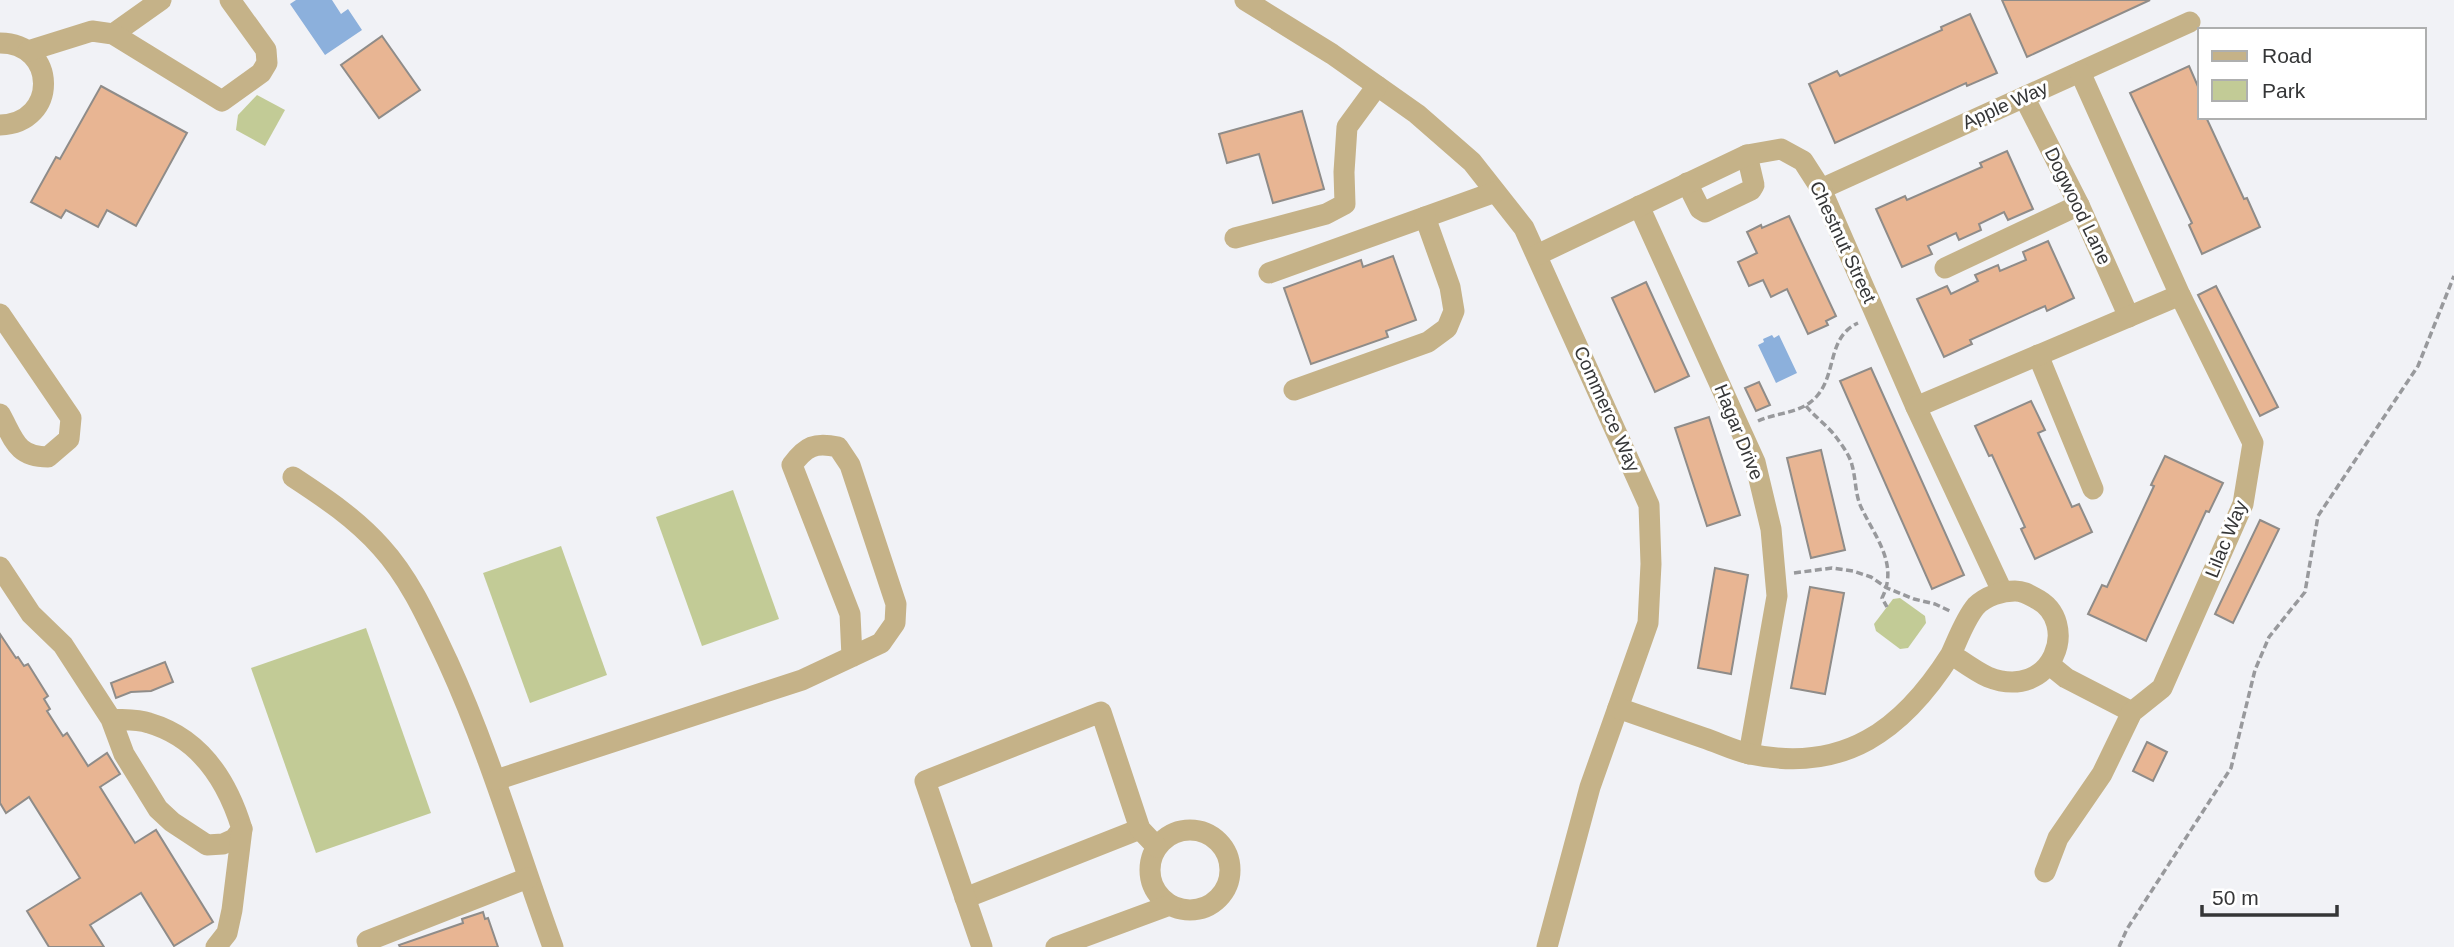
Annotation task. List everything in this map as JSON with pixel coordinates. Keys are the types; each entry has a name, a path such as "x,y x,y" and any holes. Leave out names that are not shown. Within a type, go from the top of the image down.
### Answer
{"street":[{"path":"113,34 161,0"},
{"path":"28,51 92,31 113,34 222,101 261,73 267,62 266,50 230,0"},
{"name":"Commerce Way","path":"1245,0 1332,54 1417,114 1472,162 1524,228 1649,505 1651,564 1648,622 1590,787 1547,947"},
{"name":"Apple Way","path":"1821,189 2190,22"},
{"path":"0,43 28,51 40,67 43,77 42,97 38,106 23,120 0,125"},
{"name":"Lilac Way","path":"2045,872 2058,838 2102,774 2132,712 2162,688 2243,504 2253,443 2180,295 2080,72"},
{"path":"1235,238 1326,214 1345,204 1344,172 1348,127 1377,86"},
{"name":"Dogwood Lane","path":"2024,97 2079,205 2129,317"},
{"name":"Chestnut Street","path":"1537,255 1747,155 1781,149 1803,161 1821,189 1916,407 2002,591"},
{"path":"1687,183 1700,209 1706,212 1751,190 1754,184 1747,155"},
{"path":"1269,273 1495,191"},
{"path":"1945,268 2079,205"},
{"name":"Hagar Drive","path":"1639,206 1755,462 1771,529 1777,596 1749,754"},
{"path":"1294,390 1428,342 1447,328 1454,311 1450,287 1425,217"},
{"path":"1916,407 2180,295"},
{"path":"0,314 71,418 69,439 48,457 32,457 21,450 0,414"},
{"path":"2038,355 2093,489"},
{"path":"496,780 802,680 852,657 881,643 895,623 896,604 850,465 838,447 822,444 803,450 792,465 850,614 852,657"},
{"path":"293,477 338,506 382,548 423,607 456,679 496,780 553,947"},
{"path":"0,567 31,614 63,645 111,719 124,754 158,809 172,822 207,845 223,844 234,839 242,829"},
{"path":"1618,708 1749,754 1782,758 1820,757 1852,748 1882,732 1909,710 1932,684 1977,606 2002,591 2021,590 2043,602 2057,624 2058,646 2050,664 2036,677 2018,683 1988,677 1951,654"},
{"path":"2050,664 2066,678 2132,712"},
{"path":"982,947 925,781 1101,712 1140,829 1157,847"},
{"path":"111,719 147,722 192,744 225,783 242,829 230,921 227,933 216,947"},
{"path":"965,898 1140,829"},
{"path":"1184,830 1209,835 1220,844 1227,856 1230,870 1227,883 1215,900 1197,909 1170,905 1153,887 1150,875 1150,863 1157,847 1172,834 1184,830"},
{"path":"369,947 367,941 525,871"},
{"path":"1056,947 1108,938 1170,905"}],"path":[{"path":"2119,947 2127,929 2231,768 2255,670 2269,637 2305,592 2318,516 2418,366 2454,276"},
{"path":"1740,429 1774,414 1806,406 1818,396 1829,377 1838,340 1844,331 1876,316"},
{"path":"1806,406 1834,434 1852,463 1861,507 1885,554 1887,588 1882,598 1887,607"},
{"path":"1775,576 1832,568 1871,577 1887,588 1936,604 1952,613 1958,605"}],"green space":[{"path":"257,95 285,110 265,146 236,130 238,115"},
{"path":"733,490 779,619 702,646 656,517"},
{"path":"561,546 607,675 530,703 483,573"},
{"path":"1900,598 1925,616 1926,623 1908,648 1900,649 1876,631 1874,624 1893,599"},
{"path":"366,628 431,813 316,853 251,668"}],"water":[{"path":"296,0 332,0 341,14 348,9 362,30 325,55 290,4"},
{"path":"1772,335 1774,338 1779,335 1797,373 1776,383 1758,345"}],"building":[{"path":"2002,0 2150,0 2027,57"},
{"path":"1970,14 1997,73 1967,86 1966,83 1835,143 1809,84 1837,71 1840,76 1942,30 1941,27"},
{"path":"382,36 420,90 379,118 341,65"},
{"path":"2189,66 2198,86 2198,119 2207,119 2260,227 2202,254 2189,225 2192,223 2130,93"},
{"path":"101,86 187,133 136,226 107,210 98,227 66,210 61,218 31,202 56,157 60,159"},
{"path":"1302,111 1324,189 1273,203 1259,154 1227,163 1219,134"},
{"path":"2007,151 2033,209 2008,220 2004,212 1979,224 1981,230 1959,240 1956,233 1928,246 1932,254 1902,267 1876,209 1905,196 1907,200 1982,167 1980,163"},
{"path":"1789,216 1836,316 1826,321 1828,325 1808,334 1787,289 1771,297 1763,280 1749,286 1738,262 1757,253 1747,232"},
{"path":"2048,241 2074,298 2047,311 2045,306 1970,340 1972,344 1944,357 1917,299 1947,286 1951,294 1978,281 1975,275 1998,265 2000,271 2026,260 2023,252"},
{"path":"1393,256 1416,320 1386,331 1388,337 1311,364 1284,288 1361,260 1363,267"},
{"path":"1646,282 1689,376 1655,392 1612,298"},
{"path":"2216,286 2278,407 2260,416 2198,295"},
{"path":"1871,368 1964,575 1932,589 1840,381"},
{"path":"1759,382 1770,405 1756,411 1745,388"},
{"path":"2031,401 2045,430 2038,433 2072,507 2079,504 2092,532 2035,559 2021,529 2025,527 1992,455 1989,456 1975,426"},
{"path":"1709,417 1740,515 1707,526 1675,428"},
{"path":"1821,450 1845,550 1811,558 1787,458"},
{"path":"2165,456 2223,483 2209,512 2206,511 2146,641 2088,614 2102,585 2107,587"},
{"path":"2260,520 2279,529 2233,623 2215,614"},
{"path":"1715,568 1748,575 1731,674 1698,668"},
{"path":"1810,587 1844,593 1825,694 1791,688"},
{"path":"0,634 16,658 18,657 24,666 28,664 48,696 44,699 50,709 47,711 63,736 67,733 88,766 107,753 120,774 100,787 135,843 156,830 213,922 174,946 141,893 90,925 104,947 49,947 27,911 80,878 29,797 6,813 0,803"},
{"path":"165,662 173,682 151,691 131,692 116,698 111,683"},
{"path":"2147,742 2167,752 2153,781 2133,771"},
{"path":"483,912 485,919 488,918 498,947 399,945 463,923 462,919"}]}
